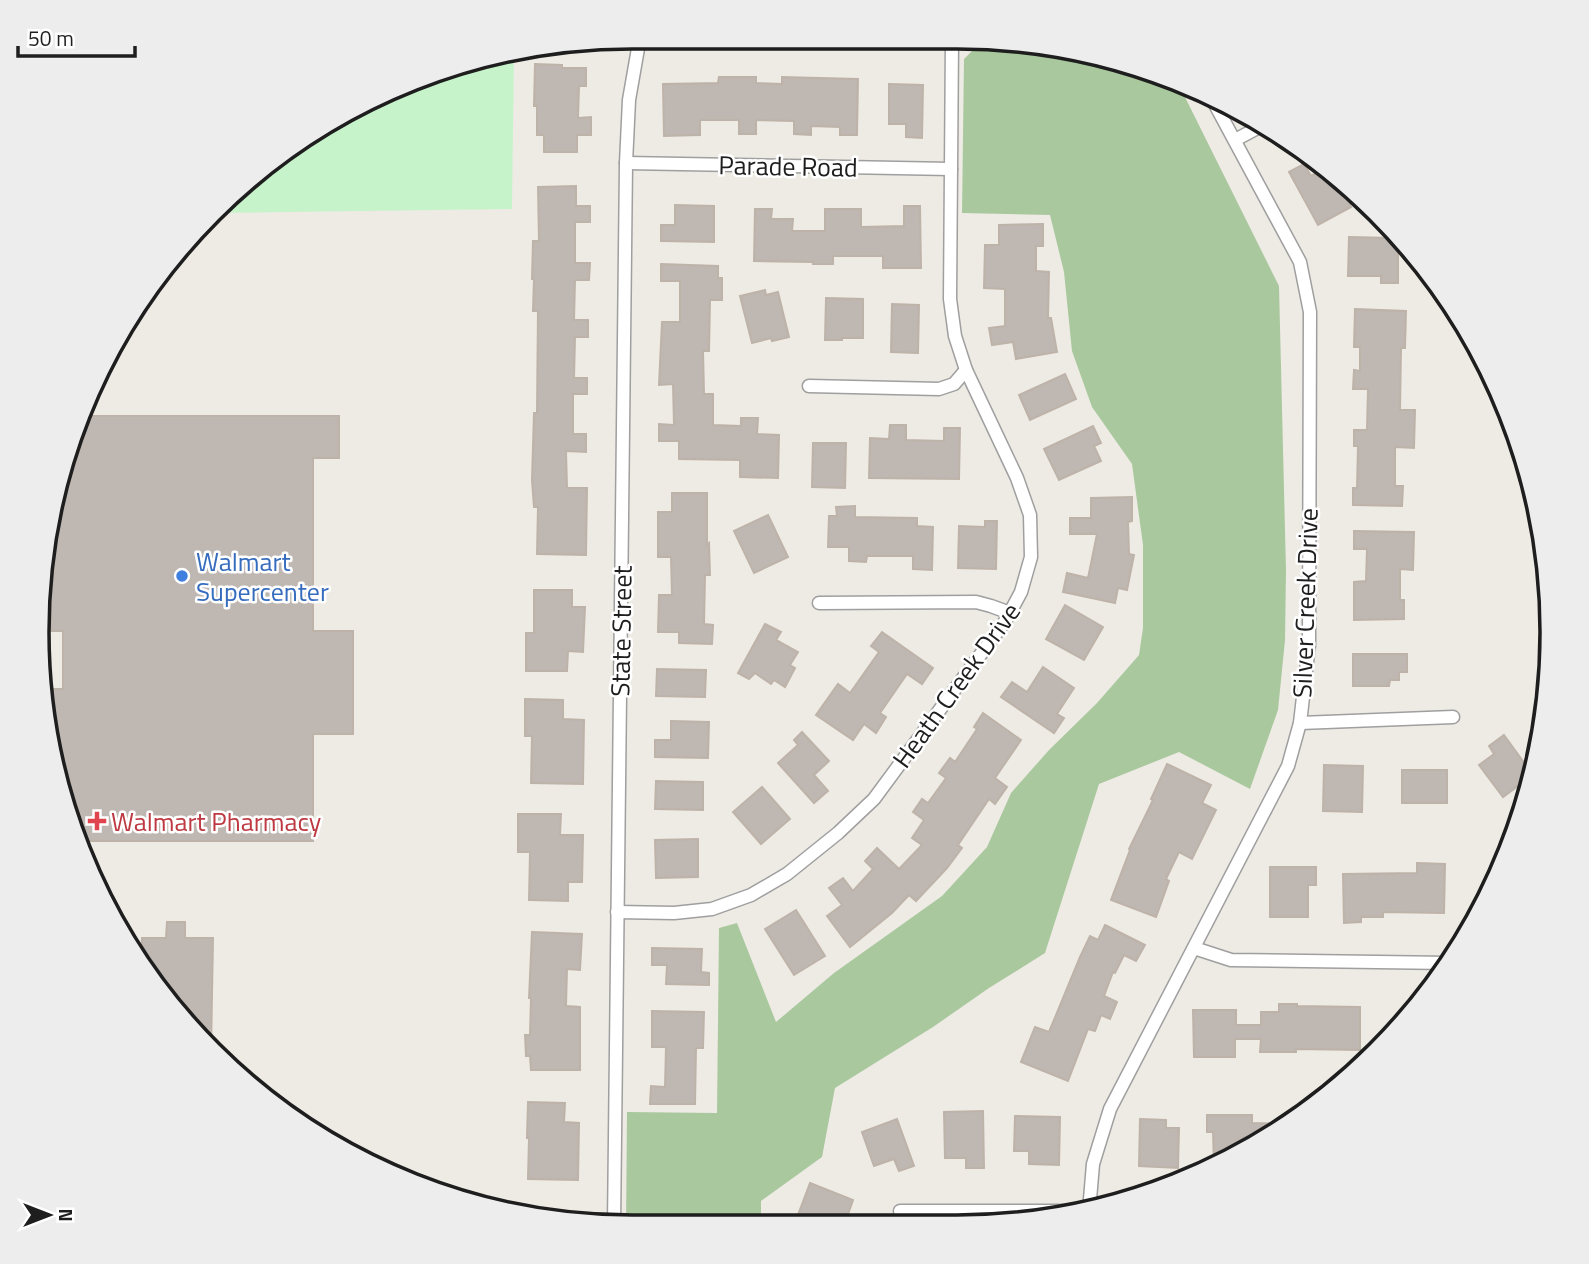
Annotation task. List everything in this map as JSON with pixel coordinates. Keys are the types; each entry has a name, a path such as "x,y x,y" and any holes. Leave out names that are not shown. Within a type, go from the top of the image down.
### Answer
{"street":[{"name":"State Street","path":"614,1215 626,163 629,100 638,49"},
{"name":"Heath Creek Drive","path":"617,912 674,913 712,909 751,895 787,874 838,833 874,799 1010,613 1021,592 1031,557 1030,515 1017,478 966,370 955,336 950,299 952,49"},
{"name":"Silver Creek Drive","path":"1088,1200 1093,1164 1110,1110 1288,766 1300,723 1309,645 1310,312 1300,262 1219,111"},
{"path":"1235,140 1254,130"},
{"name":"Parade Road","path":"626,163 951,169"},
{"path":"809,386 939,388 954,384 966,370"},
{"path":"819,603 976,602 1010,613"},
{"path":"1300,723 1453,717"},
{"path":"1194,948 1231,960 1437,963"},
{"path":"900,1212 1020,1211"}],"green space":[{"path":"974,49 1071,60 1144,80 1184,95 1279,286 1286,571 1285,640 1278,710 1250,789 1179,752 1099,784 1045,953 835,1088 822,1157 761,1201 761,1215 626,1215 627,1112 717,1113 719,928 737,923 776,1022 834,973 942,896 987,847 1011,793 1139,655 1143,628 1143,545 1132,464 1092,407 1072,351 1064,272 1050,215 962,213 964,59"},
{"path":"514,61 512,209 228,213 277,169 340,127 409,93"}],"building":[{"path":"535,64 586,68 586,86 579,86 578,118 591,117 591,135 577,135 577,152 544,152 544,135 537,135 537,106 534,106"},
{"path":"719,77 756,77 756,83 782,84 782,77 858,79 857,135 840,135 840,127 811,126 811,135 794,134 794,121 756,120 756,134 739,134 739,120 700,120 700,135 664,136 663,84 718,83"},
{"path":"889,84 923,85 922,138 906,137 906,124 889,124"},
{"path":"1304,164 1311,176 1317,173 1347,199 1351,207 1318,225 1289,172"},
{"path":"576,186 576,206 590,206 590,222 575,222 575,263 590,263 589,280 575,280 574,320 588,320 588,337 575,337 574,378 587,378 587,394 573,394 573,434 586,434 586,452 566,451 567,488 587,488 586,555 537,554 538,507 534,507 532,480 534,413 537,413 538,311 533,311 532,279 533,241 539,241 538,187"},
{"path":"675,205 714,206 714,242 661,241 661,225 675,225"},
{"path":"904,206 920,206 921,268 883,268 883,256 833,256 833,264 754,261 755,209 772,209 771,219 793,219 792,231 825,231 825,209 861,209 861,227 904,226"},
{"path":"1043,224 1043,246 1036,246 1036,271 1049,272 1048,318 1051,318 1057,352 1016,359 1013,342 992,345 989,328 1005,326 1005,289 984,288 985,245 999,245 999,225"},
{"path":"1349,237 1386,238 1398,251 1398,283 1381,283 1381,276 1348,276"},
{"path":"661,264 718,266 718,278 722,278 722,300 710,300 709,351 703,351 704,394 713,394 713,425 741,426 741,418 758,418 757,434 779,435 778,478 740,477 740,460 679,459 679,441 659,441 659,424 674,425 673,384 659,385 662,322 680,322 680,281 661,281"},
{"path":"765,290 766,295 778,292 789,337 752,343 740,296"},
{"path":"826,298 863,299 863,338 825,340"},
{"path":"892,304 919,305 918,353 891,352"},
{"path":"1355,309 1406,311 1405,348 1401,348 1400,410 1415,410 1414,448 1395,447 1395,486 1403,486 1402,506 1353,505 1353,488 1357,488 1358,446 1354,446 1354,430 1367,430 1368,389 1353,389 1354,370 1360,371 1360,347 1354,347"},
{"path":"1065,374 1076,399 1030,420 1019,395"},
{"name":"Walmart Supercenter","path":"90,416 339,416 339,458 313,458 313,631 353,631 353,734 313,734 313,841 88,841 69,783 54,708 52,689 63,689 63,631 51,631 51,584 60,518"},
{"path":"890,425 906,425 906,440 944,441 944,428 960,428 959,479 869,478 870,438 889,439"},
{"path":"1093,426 1101,443 1094,446 1101,461 1059,480 1044,449"},
{"path":"813,443 846,443 845,488 812,487"},
{"path":"672,493 707,493 710,575 705,575 704,624 713,625 712,644 679,643 679,632 658,632 659,595 672,595 671,557 658,557 658,512 672,512"},
{"path":"1132,497 1132,521 1128,522 1129,554 1134,555 1127,590 1118,588 1115,603 1063,592 1067,573 1088,578 1097,534 1070,534 1070,518 1091,518 1091,498"},
{"path":"855,506 855,517 917,518 917,526 933,527 932,570 913,569 913,556 867,556 866,562 849,561 849,547 828,547 829,516 837,516 836,507"},
{"path":"768,515 788,557 754,573 734,531"},
{"path":"985,521 997,521 996,569 958,568 959,526 985,527"},
{"path":"1354,531 1414,532 1413,570 1400,569 1400,600 1404,600 1404,619 1354,620 1354,582 1366,581 1367,549 1354,549"},
{"path":"534,590 572,590 572,607 585,607 583,652 568,651 567,671 526,671 526,633 534,633"},
{"path":"1065,605 1103,627 1084,660 1046,639"},
{"path":"765,624 781,632 776,640 798,652 790,665 795,668 785,687 774,680 771,684 755,673 749,679 738,673"},
{"path":"882,632 933,668 922,684 907,674 880,713 886,717 876,733 864,724 853,740 816,715 838,684 850,693 879,652 871,646"},
{"path":"1353,654 1407,654 1407,672 1399,672 1399,680 1390,680 1389,686 1353,686"},
{"path":"1043,667 1074,688 1057,714 1064,718 1054,733 1001,697 1012,682 1027,692"},
{"path":"657,669 706,670 705,697 656,696"},
{"path":"525,699 563,700 563,719 584,720 583,784 531,783 532,736 525,736"},
{"path":"983,713 1021,740 995,778 1007,787 995,804 989,799 958,845 962,848 916,901 909,895 892,913 850,947 827,916 842,905 829,888 843,878 853,891 873,869 865,861 877,848 899,869 922,845 912,838 924,820 913,812 922,799 928,803 946,778 939,773 950,758 955,762 977,729 974,727"},
{"path":"671,721 709,722 708,758 655,757 655,740 671,740"},
{"path":"802,732 829,761 814,775 828,791 814,803 778,763 798,745 794,740"},
{"path":"1504,735 1525,764 1519,785 1503,797 1479,765 1494,754 1489,746"},
{"path":"1167,764 1211,785 1202,803 1216,810 1192,859 1179,852 1166,879 1169,881 1156,917 1111,900 1129,849"},
{"path":"1324,765 1363,766 1362,812 1323,811"},
{"path":"1402,770 1447,770 1447,803 1402,803"},
{"path":"656,781 703,782 703,810 655,809"},
{"path":"762,787 790,819 761,844 733,812"},
{"path":"518,814 561,814 560,835 583,835 582,882 568,882 568,901 529,900 530,852 518,852"},
{"path":"698,839 698,877 656,878 655,840"},
{"path":"1417,863 1445,864 1444,913 1383,912 1383,917 1361,917 1361,922 1344,923 1343,874 1417,873"},
{"path":"1270,867 1316,867 1316,885 1308,885 1308,917 1270,917"},
{"path":"796,910 825,956 794,975 765,929"},
{"path":"167,922 185,922 185,938 213,938 211,1035 169,987 142,948 142,938 166,938"},
{"path":"1105,925 1145,945 1136,961 1124,955 1115,973 1113,972 1104,996 1117,1002 1110,1019 1101,1015 1095,1031 1088,1029 1068,1081 1021,1062 1035,1027 1049,1032 1090,936 1098,940"},
{"path":"532,932 582,934 580,970 567,969 566,1006 580,1007 580,1070 531,1070 530,1056 526,1056 525,1035 530,1035"},
{"path":"652,948 702,949 701,972 709,973 709,985 666,984 667,965 652,965"},
{"path":"1279,1004 1360,1007 1360,1050 1296,1049 1296,1052 1260,1052 1261,1039 1235,1039 1235,1057 1194,1057 1193,1010 1236,1010 1236,1025 1261,1025 1261,1012 1279,1012"},
{"path":"652,1011 704,1012 703,1048 696,1048 695,1104 650,1104 651,1086 665,1087 666,1047 652,1047"},
{"path":"528,1102 565,1103 564,1122 579,1123 578,1180 528,1179"},
{"path":"983,1111 984,1168 966,1168 966,1158 945,1158 944,1112"},
{"path":"1207,1115 1252,1115 1252,1123 1270,1124 1214,1156 1213,1132 1207,1132"},
{"path":"1015,1116 1060,1117 1059,1165 1029,1164 1029,1151 1014,1151"},
{"path":"897,1119 914,1166 899,1171 894,1159 874,1166 862,1132"},
{"path":"1140,1119 1166,1120 1166,1128 1179,1128 1178,1168 1139,1166"},
{"path":"810,1183 853,1200 848,1215 798,1215"}],"place":[{"name":"Walmart Supercenter","path":"182,576"},
{"name":"Walmart Pharmacy","path":"97,821"}]}
